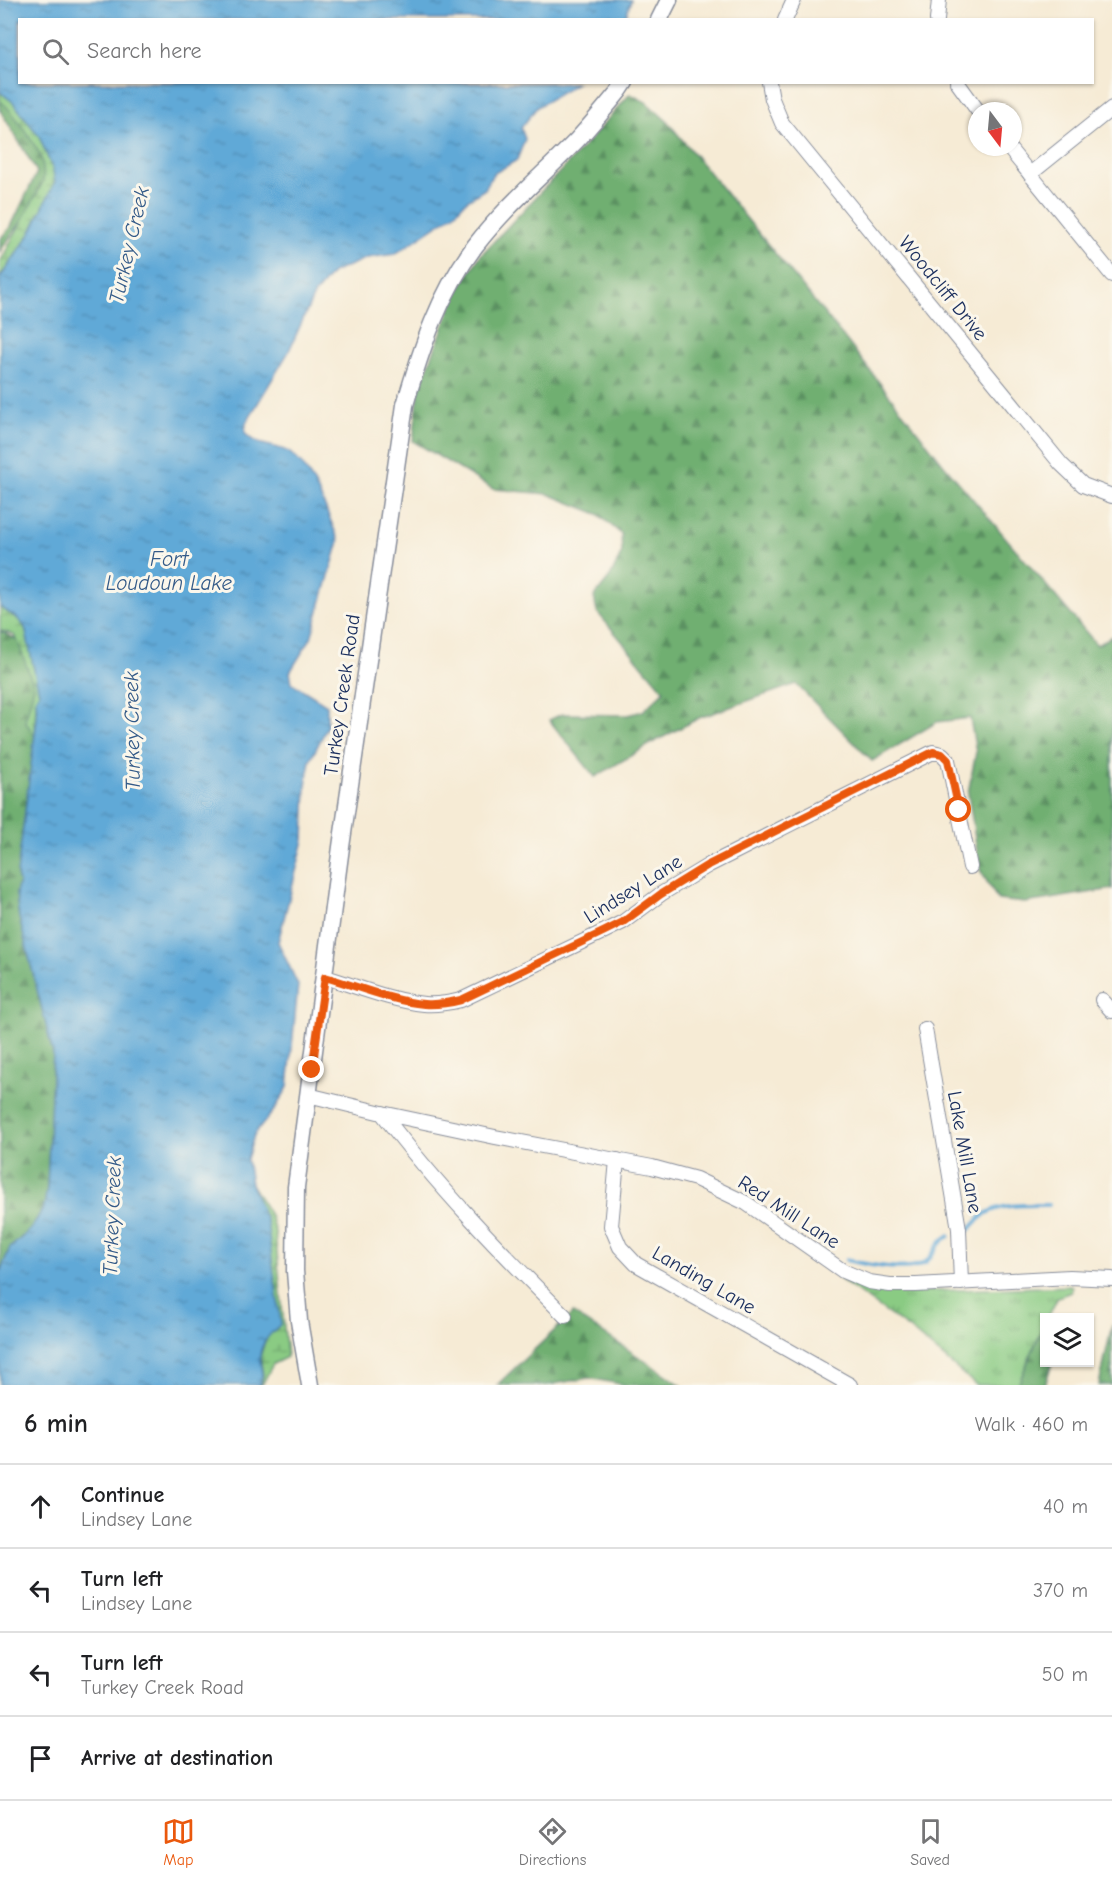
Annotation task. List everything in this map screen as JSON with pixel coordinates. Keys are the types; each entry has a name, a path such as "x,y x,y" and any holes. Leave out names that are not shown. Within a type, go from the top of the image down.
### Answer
{"street":[{"path":"660,18 669,0"},
{"path":"786,18 794,0"},
{"path":"938,18 939,0"},
{"name":"Turkey Creek Road","path":"310,1385 299,1322 295,1271 296,1187 341,846 405,405 422,348 443,299 474,247 513,202 578,139 624,84"},
{"name":"Woodcliff Drive","path":"769,84 772,99 782,123 1061,464 1083,484 1112,496"},
{"path":"958,84 971,102"},
{"path":"1030,174 1112,108"},
{"path":"1015,156 1112,275"},
{"name":"Lindsey Lane","path":"325,977 423,1004 461,1000 623,922 661,894 708,865 933,752 942,754 948,760 970,867"},
{"path":"1102,1000 1112,1011"},
{"name":"Lake Mill Lane","path":"925,1029 958,1229 961,1283"},
{"name":"Red Mill Lane","path":"308,1095 495,1137 652,1167 696,1179 746,1203 843,1272 869,1282 890,1285 1070,1277 1112,1279"},
{"path":"382,1113 483,1232 565,1316"},
{"name":"Landing Lane","path":"616,1160 610,1226 620,1247 636,1264 850,1385"}],"green space":[{"path":"0,92 13,102 39,136 53,170 55,182 30,234 0,277 0,262 43,182 44,173 38,152 17,119 0,101"},
{"path":"0,94 13,102 58,171 0,253 0,239 11,226 37,172 0,110"},
{"path":"630,94 646,102 667,121 846,340 944,465 1097,645 1112,636 1112,889 1025,903 998,900 980,870 968,793 976,752 970,718 937,722 872,761 796,684 699,718 595,777 549,720 562,714 628,715 643,711 664,691 597,612 594,597 610,577 622,552 621,534 598,514 548,494 493,489 413,441 419,390 456,294 480,256"},
{"path":"0,607 17,618 25,627 39,693 35,736 25,721 34,687 14,635 0,630"},
{"path":"0,631 39,651 46,695 35,736 16,893 19,917 53,1053 47,1188 44,1207 31,1229 10,1248 0,1272"},
{"path":"251,1184 270,1215 275,1232 287,1357 273,1364 262,1385 260,1385 263,1375 260,1357 266,1338"},
{"path":"838,1278 859,1287 905,1292 1072,1286 1071,1292 1058,1297 1050,1313 1040,1313 1040,1333 1018,1385 976,1385 912,1331"},
{"path":"573,1313 681,1385 626,1385 588,1378 548,1385 497,1385"},
{"path":"1112,1325 1112,1385 1099,1385"},
{"path":"1040,1333 1040,1367 1051,1367 1045,1385 1018,1385"}],"water":[{"name":"Fort Loudoun Lake","path":"0,0 631,0 626,18 18,18 18,84 575,84 537,107 521,128 525,139 517,160 493,174 485,189 466,201 454,214 395,254 367,258 332,273 314,295 288,353 246,423 245,433 250,438 290,453 306,470 319,493 339,541 311,638 290,672 292,683 327,705 327,727 310,761 306,785 304,840 278,942 298,985 288,1087 275,1109 254,1135 247,1159 251,1184 267,1223 281,1324 262,1346 260,1385 0,1385 0,1272 10,1248 31,1229 44,1207 47,1188 53,1053 19,917 16,893 37,718 36,698 39,693 25,627 17,618 0,607 0,278 30,234 55,182 53,170 39,136 13,102 0,92"}],"waterway":[{"path":"967,1231 992,1210 1016,1205 1049,1205"},
{"path":"846,1260 888,1267 920,1265 927,1261 942,1241 949,1236"}],"route":[{"path":"312,1070 325,977 423,1004 445,1003 474,996 623,922 661,894 708,865 933,752 942,754 948,760 959,810"}],"water label":[{"name":"Turkey Creek","path":"129,245"},
{"name":"Turkey Creek","path":"132,731"},
{"name":"Turkey Creek","path":"112,1216"}]}
